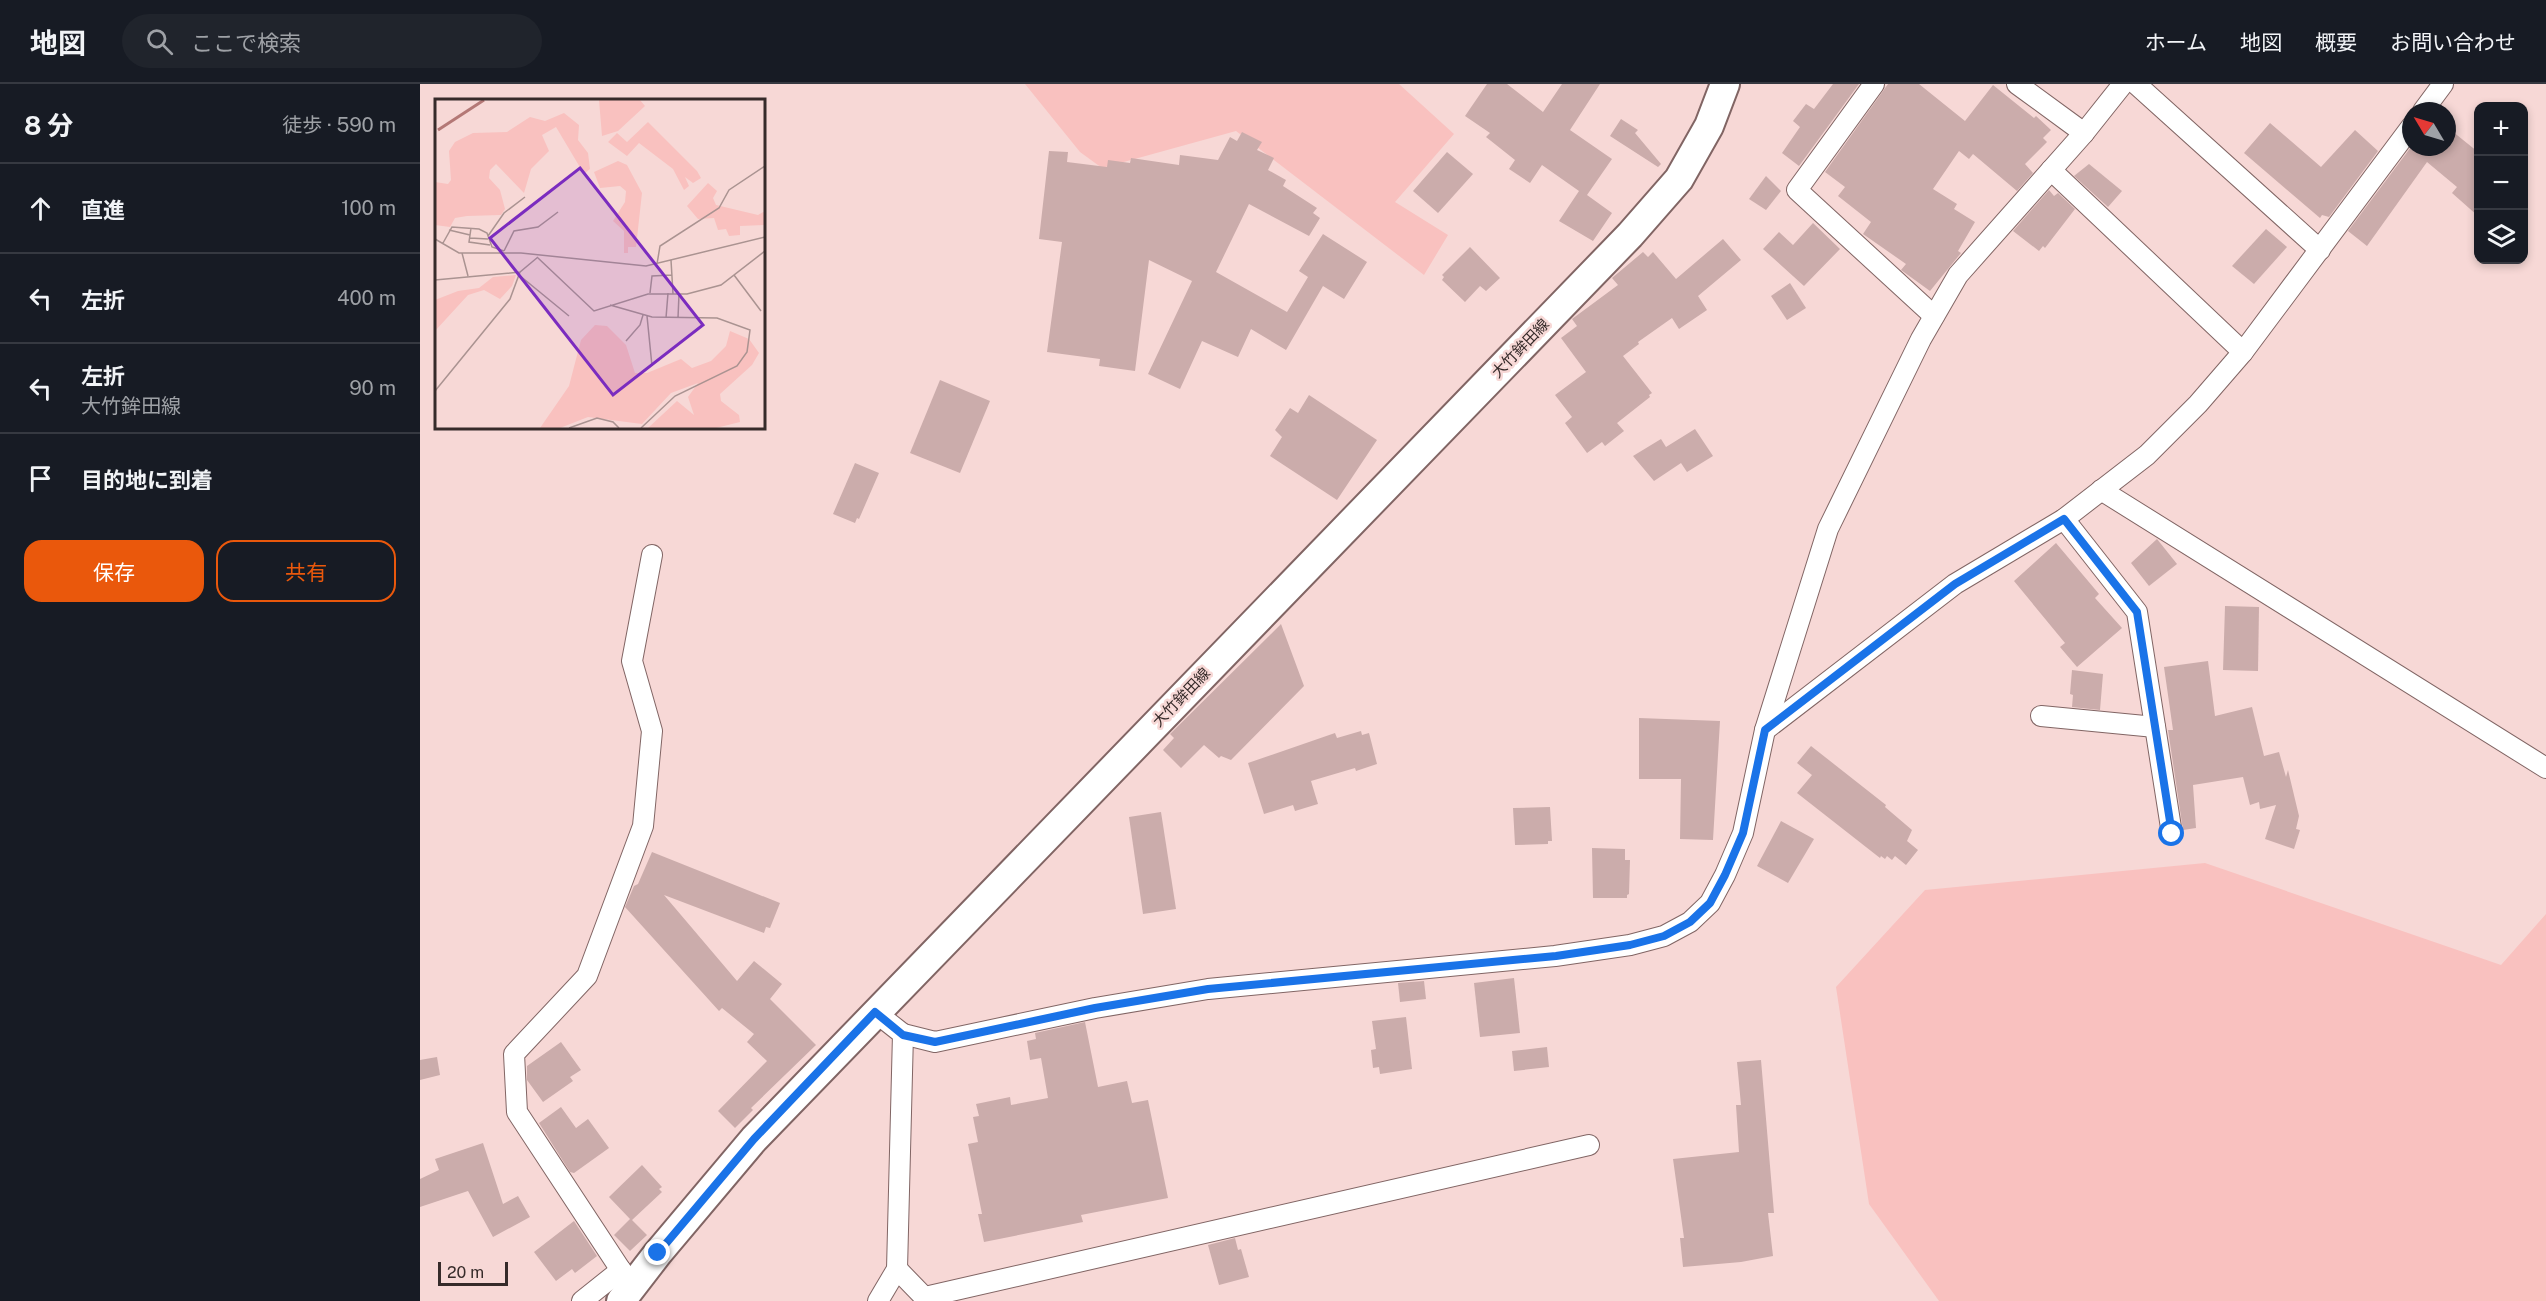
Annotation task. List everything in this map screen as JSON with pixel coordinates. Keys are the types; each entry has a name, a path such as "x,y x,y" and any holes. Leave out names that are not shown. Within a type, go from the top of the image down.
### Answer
{"main road":[{"name":"大竹鉾田線","path":"625,1286 754,1139 875,1012 1630,235 1679,179 1709,126 1725,84"}],"street":[{"path":"1874,84 1797,190 1934,316"},
{"path":"2017,84 2084,133"},
{"path":"875,1012 903,1035 935,1042 1095,1008 1208,989 1556,956 1630,945 1664,936 1690,922 1710,903 1743,833 1765,730 1828,529 1934,316 1958,275 2084,133 2123,84"},
{"path":"2136,84 2320,250"},
{"path":"2430,102 2443,84"},
{"path":"1765,730 1955,584 2064,519 2147,455 2198,404 2243,352 2402,139"},
{"path":"2051,170 2243,352"},
{"path":"2102,490 2546,768"},
{"path":"2064,519 2137,612 2172,834"},
{"path":"582,1301 625,1286 518,1112 514,1054 587,976 643,826 652,731 632,661 652,555"},
{"path":"2041,716 2155,727"},
{"path":"878,1301 897,1269 903,1035"},
{"path":"897,1269 927,1299 1589,1145"}],"shaded area":[{"path":"1025,84 1399,84 1454,134 1395,202 1448,235 1424,275 1236,131 1102,168 1080,152"},
{"path":"2205,863 2501,965 2546,914 2546,1301 1939,1301 1869,1204 1836,987 1925,890"}],"building":[{"path":"1487,84 1507,84 1543,112 1562,84 1600,84 1570,130 1612,159 1587,195 1612,213 1593,241 1559,221 1579,191 1542,165 1530,183 1509,169 1515,160 1486,137 1490,133 1465,116"},
{"path":"1833,84 1859,84 1799,166 1782,153 1800,127 1793,121 1806,104 1814,109"},
{"path":"1888,84 1919,84 1965,121 1993,85 2034,118 2036,116 2051,130 2043,138 2047,142 2025,164 2033,173 2017,191 1973,154 1969,159 1959,151 1933,189 1957,204 1954,209 1975,222 1958,251 1961,253 1930,291 1901,270 1906,264 1863,234 1871,222 1838,196 1845,187 1825,172"},
{"path":"1621,119 1638,130 1635,133 1661,164 1658,167 1610,136"},
{"path":"2270,123 2321,167 2355,130 2378,151 2329,217 2322,215 2320,218 2244,153"},
{"path":"1242,132 1262,142 1257,150 1274,158 1268,170 1286,180 1283,186 1317,208 1313,213 1320,218 1309,236 1249,204 1216,272 1287,312 1308,277 1299,271 1323,234 1367,262 1344,299 1323,286 1286,350 1251,329 1238,357 1202,341 1180,389 1148,374 1192,281 1149,260 1135,371 1099,366 1100,359 1047,352 1062,242 1039,239 1049,151 1068,152 1067,162 1107,167 1108,160 1130,163 1131,158 1179,165 1180,155 1218,160 1230,137 1237,141"},
{"path":"2456,134 2474,149 2474,212 2452,193 2457,187 2427,162 2367,246 2348,231 2404,156 2456,156"},
{"path":"1447,152 1473,174 1438,213 1413,191"},
{"path":"2089,164 2122,191 2108,207 2074,176"},
{"path":"1766,176 1781,191 1766,210 1749,199"},
{"path":"2049,190 2054,196 2058,193 2075,209 2045,248 2043,246 2039,251 2013,231"},
{"path":"1813,223 1840,249 1804,286 1763,249 1779,232 1793,245"},
{"path":"2266,229 2287,247 2254,284 2232,266"},
{"path":"1723,239 1741,260 1698,296 1707,310 1679,329 1672,318 1638,342 1639,344 1623,356 1652,393 1617,423 1624,431 1605,446 1602,442 1587,453 1565,423 1572,417 1555,395 1586,372 1561,338 1577,326 1572,319 1618,285 1612,278 1643,252 1648,257 1653,252 1676,279"},
{"path":"1470,247 1500,278 1486,291 1480,286 1465,302 1442,280 1444,277 1442,275"},
{"path":"1790,283 1806,308 1787,320 1771,296"},
{"path":"940,380 990,401 960,473 910,453"},
{"path":"1309,395 1377,440 1337,500 1270,456 1282,437 1275,430 1290,408 1298,413"},
{"path":"1695,429 1713,456 1687,472 1681,463 1654,481 1633,456 1661,439 1666,447"},
{"path":"855,463 879,473 859,519 857,518 855,523 833,514"},
{"path":"2157,539 2177,564 2149,586 2131,563"},
{"path":"2056,543 2099,594 2095,598 2122,628 2077,667 2060,647 2065,643 2014,581"},
{"path":"2225,606 2259,607 2258,671 2223,670"},
{"path":"1281,624 1304,686 1231,760 1221,756 1219,758 1204,745 1181,768 1163,750 1174,738 1170,734"},
{"path":"2208,661 2215,716 2252,707 2264,756 2279,752 2286,777 2288,770 2299,816 2296,829 2300,830 2294,849 2265,839 2276,805 2260,809 2259,802 2250,805 2243,777 2193,785 2196,828 2183,830 2168,730 2173,730 2164,667"},
{"path":"2072,670 2103,674 2100,710 2072,707 2073,695 2070,694"},
{"path":"1639,718 1720,721 1713,840 1680,839 1681,779 1639,779"},
{"path":"1361,731 1362,735 1369,733 1377,764 1311,781 1318,804 1295,811 1293,805 1264,814 1248,763 1335,733 1337,738"},
{"path":"1811,746 1886,805 1885,807 1912,830 1907,841 1918,850 1906,865 1895,856 1892,860 1887,856 1885,859 1881,856 1880,858 1797,793 1812,775 1797,763"},
{"path":"1550,807 1552,841 1548,841 1548,844 1515,845 1513,808"},
{"path":"1161,812 1176,909 1143,914 1129,817"},
{"path":"1781,821 1814,839 1788,883 1757,866"},
{"path":"1592,848 1625,849 1625,860 1630,860 1627,898 1593,898"},
{"path":"652,852 780,903 770,928 766,927 764,933 664,895 737,981 754,961 782,984 770,999 816,1045 751,1108 753,1110 735,1128 718,1111 767,1061 747,1042 754,1034 722,1008 719,1011 625,907"},
{"path":"1514,978 1520,1033 1480,1037 1474,983"},
{"path":"1424,981 1426,999 1400,1002 1398,983"},
{"path":"1406,1017 1412,1069 1380,1074 1379,1067 1373,1068 1371,1050 1376,1049 1372,1021"},
{"path":"1085,1022 1098,1087 1127,1081 1132,1103 1148,1100 1168,1198 1081,1215 1083,1222 984,1242 978,1214 982,1214 968,1144 978,1142 973,1117 979,1116 976,1104 1010,1097 1011,1105 1048,1098 1041,1058 1030,1060 1027,1041 1036,1039 1035,1033"},
{"path":"561,1042 581,1070 570,1077 573,1081 543,1102 527,1080 527,1066"},
{"path":"1547,1047 1549,1067 1514,1071 1512,1051"},
{"path":"437,1057 440,1075 420,1080 420,1060"},
{"path":"1761,1060 1774,1213 1768,1213 1773,1256 1741,1262 1683,1267 1680,1238 1684,1238 1673,1159 1739,1152 1736,1105 1741,1105 1737,1062"},
{"path":"561,1107 576,1128 588,1119 609,1148 574,1173 570,1172 539,1123"},
{"path":"483,1143 503,1204 518,1196 530,1217 493,1237 468,1191 420,1207 420,1179 439,1170 435,1159"},
{"path":"642,1165 662,1187 659,1189 662,1192 632,1220 647,1235 630,1251 614,1235 630,1219 609,1197"},
{"path":"574,1221 597,1256 575,1273 572,1269 556,1281 534,1252"},
{"path":"1235,1238 1238,1250 1241,1249 1249,1277 1219,1285 1208,1245"}],"route":[{"path":"658,1253 754,1139 875,1012 903,1035 935,1042 1095,1008 1208,989 1556,956 1630,945 1664,936 1690,922 1710,903 1725,875 1743,833 1765,730 1955,584 2064,519 2137,612 2172,834"}]}
